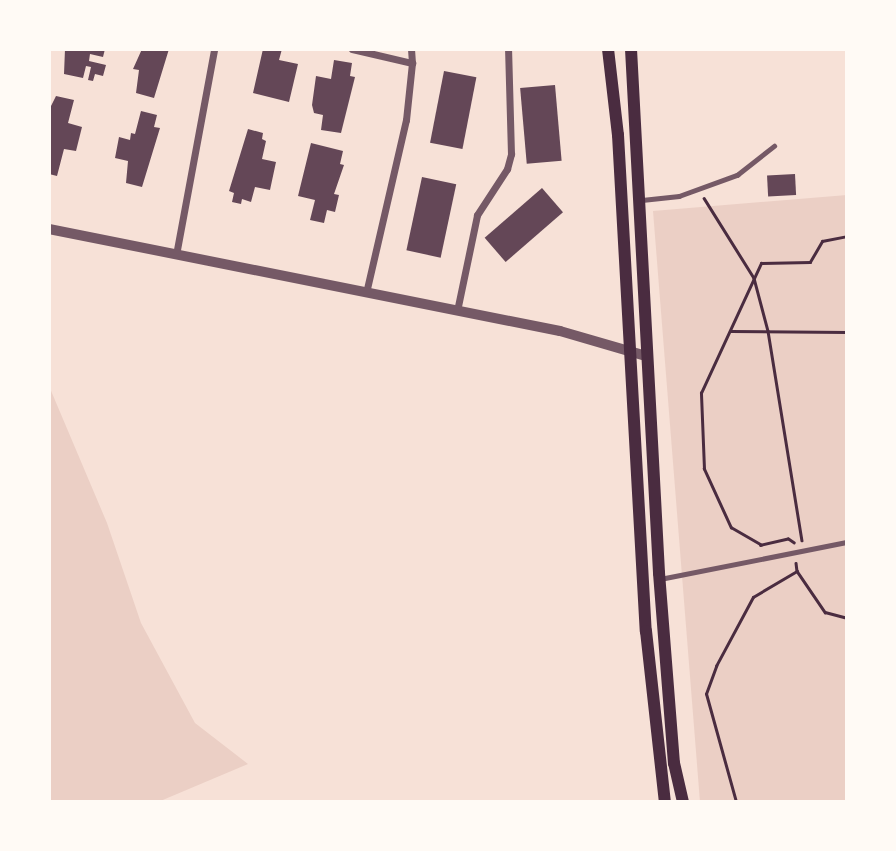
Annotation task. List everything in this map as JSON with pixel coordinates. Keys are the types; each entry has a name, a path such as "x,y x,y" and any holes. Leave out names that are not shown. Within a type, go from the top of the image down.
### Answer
{"main road":[{"path":"608,49 618,135 646,631 665,802"},
{"path":"631,49 660,579 674,763 683,802"}],"street":[{"path":"176,255 214,49"},
{"path":"352,49 412,62"},
{"path":"366,293 406,120 411,49"},
{"path":"457,311 477,215 508,169 511,154 508,49"},
{"path":"49,229 457,311 646,356"}],"lane":[{"path":"638,200 679,197 737,175 774,146"},
{"path":"660,579 847,542"}],"path":[{"path":"698,189 754,278 768,331 804,550"},
{"path":"795,543 788,539 761,545 731,528 704,469 701,393 761,263 810,262 822,241 847,236"},
{"path":"730,331 847,331"},
{"path":"736,802 706,694 716,666 753,597 797,571 825,612 847,618"}],"shaded area":[{"path":"847,195 847,802 700,802 653,211"},
{"path":"49,386 107,523 141,623 195,723 248,764 158,802 49,802"}],"building":[{"path":"65,49 105,49 103,57 90,54 89,61 106,65 103,76 95,74 93,81 88,80 91,67 86,66 83,78 64,74"},
{"path":"142,49 169,49 154,98 136,93 139,70 133,69"},
{"path":"263,49 282,49 279,60 298,64 289,102 253,93"},
{"path":"334,60 352,63 350,76 355,77 341,133 321,130 323,115 314,113 312,105 316,76 331,79"},
{"path":"444,71 476,77 462,149 430,143"},
{"path":"555,85 562,161 527,164 520,88"},
{"path":"56,96 74,100 68,123 82,127 76,151 64,149 57,176 49,174 49,110"},
{"path":"141,111 157,115 154,127 160,128 142,187 126,183 128,161 115,158 119,137 130,140 131,133 135,134"},
{"path":"248,129 263,133 262,139 266,141 262,159 276,162 270,190 255,187 251,202 242,199 241,204 232,202 234,193 229,191"},
{"path":"311,143 343,151 340,164 344,165 334,194 339,195 335,212 327,210 324,223 310,220 315,200 298,196"},
{"path":"795,174 796,195 768,196 767,175"},
{"path":"422,177 456,184 441,258 406,250"},
{"path":"542,188 563,212 506,262 485,238"}]}
